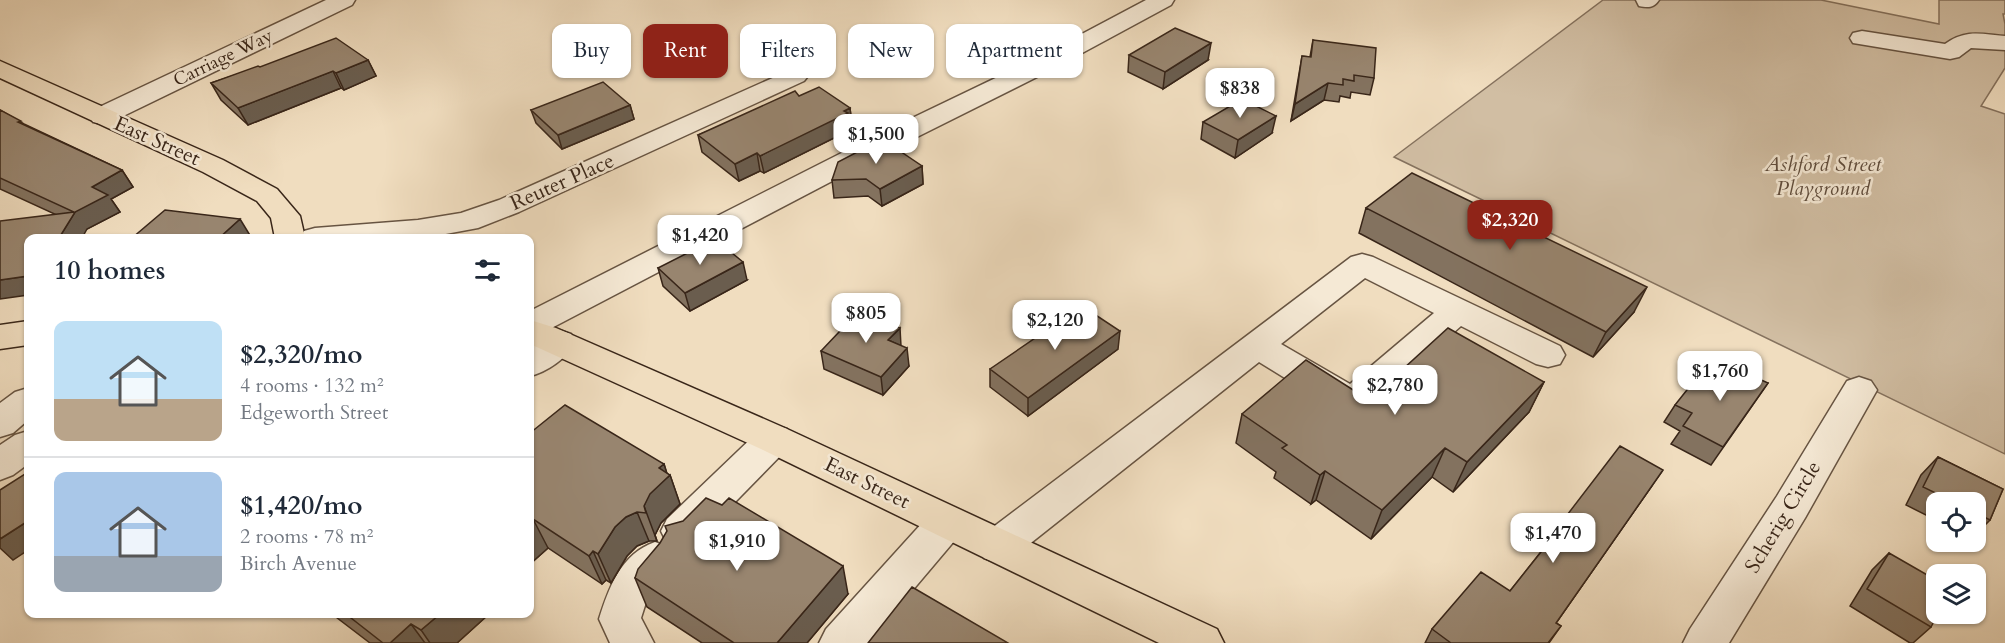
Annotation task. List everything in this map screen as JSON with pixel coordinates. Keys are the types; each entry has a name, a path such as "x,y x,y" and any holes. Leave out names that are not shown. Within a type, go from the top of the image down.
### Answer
{"main road":[{"name":"East Street","path":"0,69 213,166 267,195 285,216 289,234"},
{"name":"East Street","path":"539,333 774,439 1202,643"},
{"path":"0,337 24,334"}],"street":[{"name":"Carriage Way","path":"102,116 344,0"},
{"path":"534,350 539,333 893,138 1038,67 1164,0"},
{"path":"1862,38 1950,52 1966,40 2005,43"},
{"name":"Reuter Place","path":"366,234 418,230 466,221 509,206 791,78"},
{"path":"998,546 1362,264 1548,355"},
{"path":"1257,345 1348,400 1355,400 1458,311"},
{"name":"Scherig Circle","path":"1705,643 1791,507 1859,390"},
{"path":"0,423 24,404"},
{"path":"632,643 620,619 630,587 774,439"},
{"path":"0,465 24,449"},
{"path":"841,643 947,522"}],"green space":[{"name":"Ashford Street Playground","path":"1603,0 1821,0 1939,24 1939,0 2005,0 2005,14 2003,14 2005,68 1981,106 2005,114 2005,454 1394,157"}],"building":[{"path":"1175,28 1211,43 1165,72 1129,55"},
{"path":"336,38 368,60 336,73 333,71 238,108 211,83 260,67"},
{"path":"1313,40 1376,48 1374,78 1354,75 1354,81 1343,79 1343,85 1328,83 1295,104 1302,56 1311,57"},
{"path":"603,82 630,105 558,135 531,110"},
{"path":"819,87 850,108 844,111 848,113 760,156 757,153 735,164 698,135 795,91 799,96"},
{"path":"1242,99 1276,116 1238,140 1203,122"},
{"path":"0,110 21,121 18,122 122,170 92,187 108,195 75,212 61,234 24,234 24,277 0,280 0,221 74,212 0,178"},
{"path":"882,139 922,166 880,189 866,179 832,180 838,162"},
{"path":"1412,173 1647,287 1606,332 1366,208"},
{"path":"165,210 240,219 223,234 137,234"},
{"path":"715,239 743,262 685,293 658,268"},
{"path":"1082,306 1120,331 1028,398 990,369"},
{"path":"859,311 900,328 888,340 907,348 881,377 821,351"},
{"path":"1448,328 1544,382 1467,462 1445,448 1382,510 1325,471 1320,475 1282,448 1287,445 1242,414 1306,360 1369,400"},
{"path":"1729,365 1768,383 1723,447 1683,426 1692,413 1675,405 1706,366 1723,374"},
{"path":"565,405 664,464 659,468 670,475 650,494 644,506 646,513 637,512 626,517 615,527 598,554 593,551 589,556 534,520 534,430"},
{"path":"1620,446 1663,470 1556,623 1561,626 1548,643 1451,643 1432,629 1481,572 1510,591"},
{"path":"1938,457 2003,489 1990,520 1986,518 1986,492 1933,492 1923,487"},
{"path":"24,475 24,524 0,539 0,490"},
{"path":"706,498 722,505 729,498 843,566 777,643 734,643 635,578 638,569 667,531 665,526 683,521"},
{"path":"1889,553 1926,574 1926,624 1933,624 1931,627 1867,589"},
{"path":"912,587 1008,643 868,643"},
{"path":"351,618 435,618 421,630 411,624 390,643 383,643"}]}
